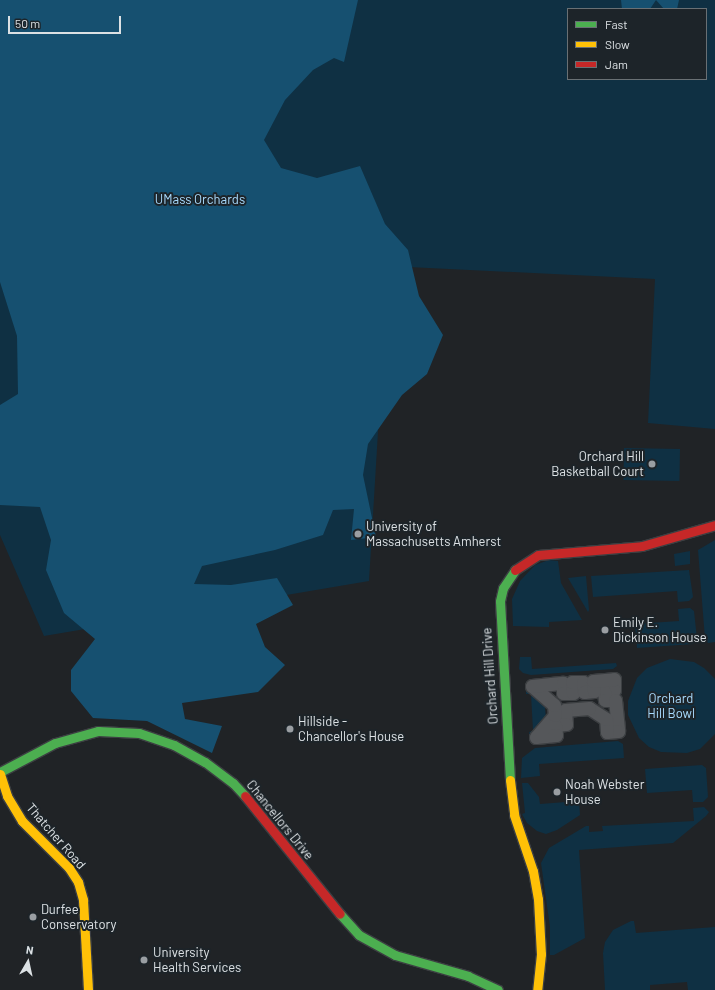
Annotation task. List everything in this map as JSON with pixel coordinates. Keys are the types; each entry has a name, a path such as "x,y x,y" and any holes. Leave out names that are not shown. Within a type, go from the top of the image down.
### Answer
{"street":[{"name":"Orchard Hill Drive","path":"537,990 541,954 538,899 531,863 514,815 511,794 500,628 500,601 503,588 512,572 538,555 649,545 715,525"},
{"path":"614,679 614,690 604,691 605,700 615,700 618,731 607,732 606,719 589,708 564,710 566,724 555,725 556,735 536,737 555,715 554,705 532,686 562,683 563,694 573,693 572,682 583,682 584,692 594,692 593,681 614,679"},
{"name":"Chancellors Drive","path":"0,773 56,742 98,731 139,733 174,745 206,762 233,783 269,823 329,902 359,935 395,955 468,976 498,990"},
{"name":"Thatcher Road","path":"0,773 7,796 22,821 69,868 78,882 83,900 88,990"}],"green space":[{"name":"UMass Orchards","path":"0,0 715,0 715,429 648,423 655,279 388,266 369,581 44,636 0,535"},
{"name":"UMass Orchards","path":"0,0 358,0 344,62 334,58 313,70 285,100 264,140 281,168 317,178 360,166 385,224 408,250 419,296 443,335 427,374 402,395 368,444 363,475 376,537 351,540 354,509 333,510 323,535 275,550 202,566 194,584 231,585 277,578 293,605 256,624 265,647 285,665 258,692 182,703 185,719 222,726 212,753 147,721 93,718 71,691 71,670 95,639 64,613 46,570 51,540 40,507 0,505 0,405 18,394 17,336 0,282"},
{"path":"621,0 656,0 651,8 622,8"},
{"path":"656,0 679,0 677,8 663,8"},
{"name":"Orchard Hill Basketball Court","path":"624,448 680,449 679,481 623,480"},
{"path":"715,540 715,642 708,643 705,639 698,550"},
{"path":"690,551 690,564 675,566 674,554"},
{"path":"549,560 558,561 561,583 582,620 549,622 549,627 513,626 512,599 520,581 535,565"},
{"path":"689,570 693,597 689,601 678,602 677,591 593,597 591,576"},
{"path":"586,576 589,610 588,612 568,578"},
{"path":"690,608 694,611 697,639 693,644 637,648 635,624 679,621 678,609"},
{"path":"520,657 531,657 532,669 616,663 617,666 613,669 531,675 523,673 519,669"},
{"name":"Orchard Hill Bowl","path":"670,659 694,662 704,668 715,679 715,734 700,749 687,753 661,752 649,747 639,738 628,715 628,701 637,678 647,668"},
{"path":"526,686 544,696 546,719 530,737 529,732 533,731 531,694 526,694"},
{"path":"618,741 623,744 624,758 539,764 540,776 521,778 522,758 535,748"},
{"path":"702,765 706,768 708,797 703,802 693,802 692,790 647,793 645,769"},
{"path":"522,783 528,783 539,797 540,804 579,801 580,815 557,830 546,834 537,831 527,823 522,814 525,813"},
{"path":"704,807 709,812 706,816 673,843 579,850 585,938 554,955 550,955 550,927 541,863 549,848 586,826 589,826 589,832 603,831 602,826 694,821 693,808"},
{"path":"634,921 636,933 715,927 715,990 688,990 687,982 650,985 650,990 605,990 603,953 605,942 613,930"}],"traffic: fast":[{"path":"510,780 500,601 503,588 515,570"},
{"path":"0,772 55,743 98,731 139,733 174,745 205,762 233,783 245,796"},
{"path":"340,914 359,935 395,955 468,976 498,990"}],"traffic: slow":[{"path":"0,774 7,796 22,821 69,868 78,882 83,900 88,990"},
{"path":"510,780 514,815 533,871 538,899 541,954 537,990"}],"traffic: jam":[{"path":"515,570 538,555 642,546 715,525"},
{"path":"245,796 340,914"}],"place":[{"name":"Orchard Hill Basketball Court","path":"652,464"},
{"name":"University of Massachusetts Amherst","path":"358,534"},
{"name":"Emily E. Dickinson House","path":"605,630"},
{"name":"Hillside - Chancellor's House","path":"290,729"},
{"name":"Noah Webster House","path":"557,792"},
{"name":"Durfee Conservatory","path":"33,917"},
{"name":"University Health Services","path":"144,960"}]}
